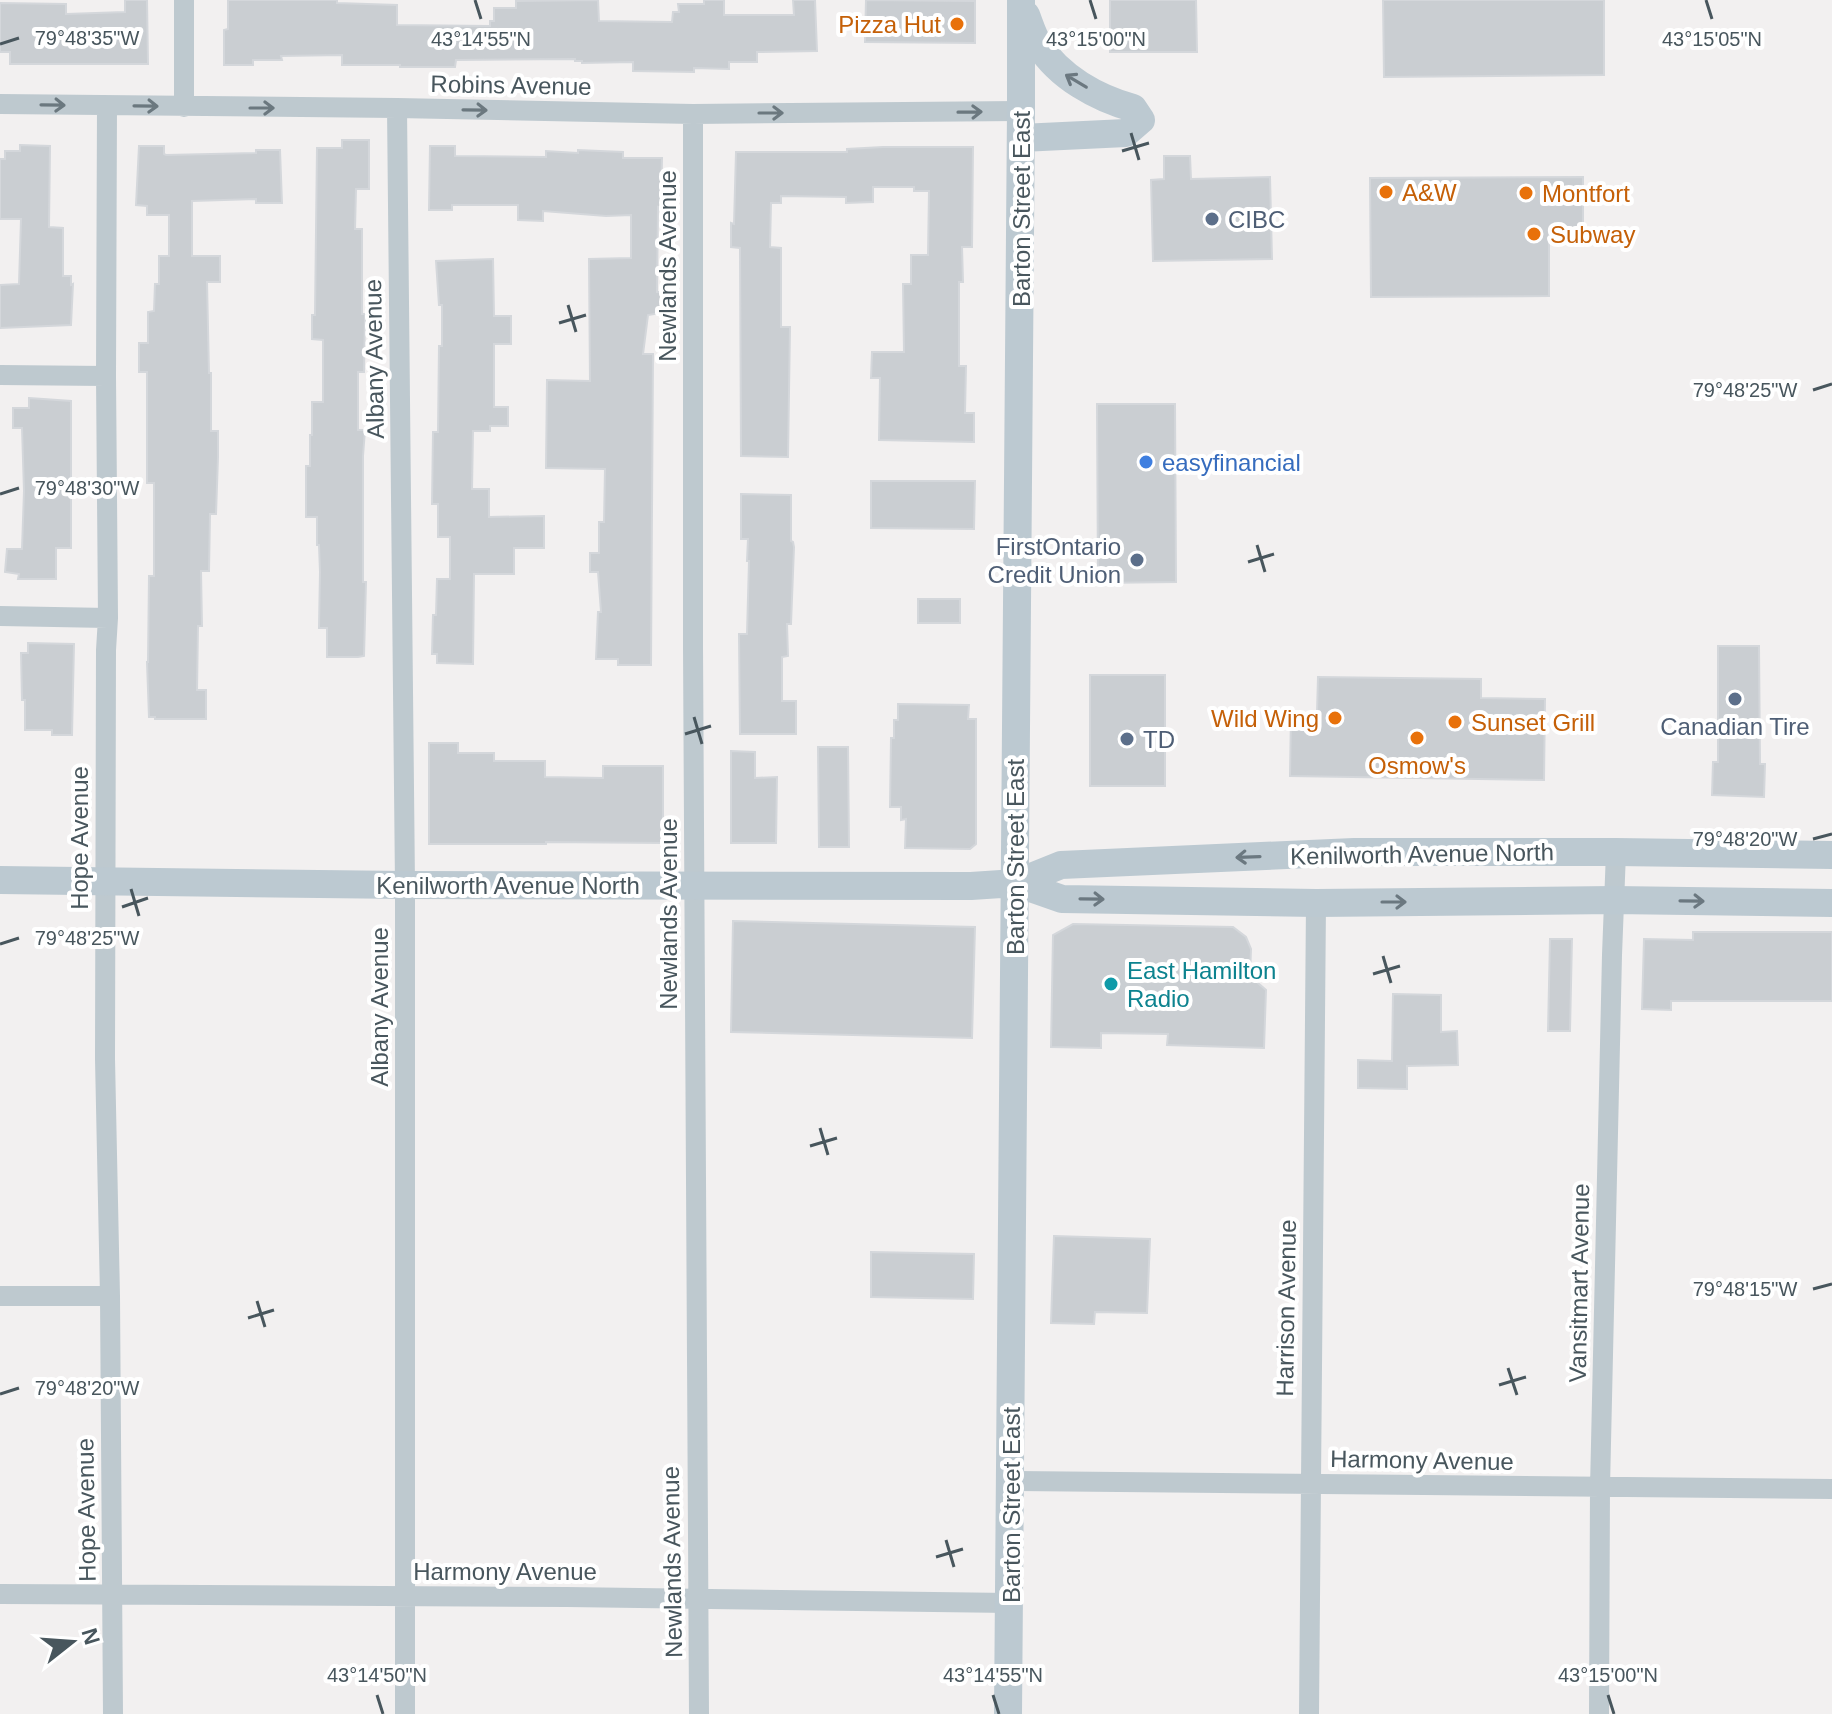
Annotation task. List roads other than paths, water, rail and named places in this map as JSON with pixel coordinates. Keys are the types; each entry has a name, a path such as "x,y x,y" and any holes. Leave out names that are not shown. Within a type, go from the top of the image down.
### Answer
{"main road":[{"path":"1021,1 1038,44 1060,71 1111,102 1133,108 1141,120 1126,133 1021,125"},
{"name":"Barton Street East","path":"1008,1714 1021,1"},
{"name":"Kenilworth Avenue North","path":"0,880 405,885 971,886 1016,883 1061,865 1354,852 1832,855"},
{"name":"Kenilworth Avenue North","path":"1016,883 1062,899 1316,903 1614,900 1832,903"}],"street":[{"path":"184,0 184,107"},
{"name":"Robins Avenue","path":"0,104 693,114 1021,125"},
{"name":"Hope Avenue","path":"107,106 105,1059 113,1714"},
{"name":"Albany Avenue","path":"397,108 405,885 405,1714"},
{"name":"Newlands Avenue","path":"693,114 699,1714"},
{"path":"0,375 106,376"},
{"path":"0,616 108,618"},
{"name":"Vansitmart Avenue","path":"1599,1714 1600,1488 1616,852"},
{"name":"Harrison Avenue","path":"1309,1714 1316,903"},
{"path":"0,1296 110,1296"},
{"name":"Harmony Avenue","path":"1011,1481 1832,1489"},
{"name":"Harmony Avenue","path":"0,1594 1010,1603"}],"place":[{"name":"Pizza Hut","path":"957,24"},
{"name":"A&W","path":"1386,192"},
{"name":"Montfort","path":"1526,193"},
{"name":"CIBC","path":"1212,219"},
{"name":"Subway","path":"1534,234"},
{"name":"easyfinancial","path":"1146,462"},
{"name":"FirstOntario Credit Union","path":"1137,560"},
{"name":"Canadian Tire","path":"1735,699"},
{"name":"Wild Wing","path":"1335,718"},
{"name":"Sunset Grill","path":"1455,722"},
{"name":"Osmow's","path":"1417,738"},
{"name":"TD","path":"1127,739"},
{"name":"East Hamilton Radio","path":"1111,984"}]}
